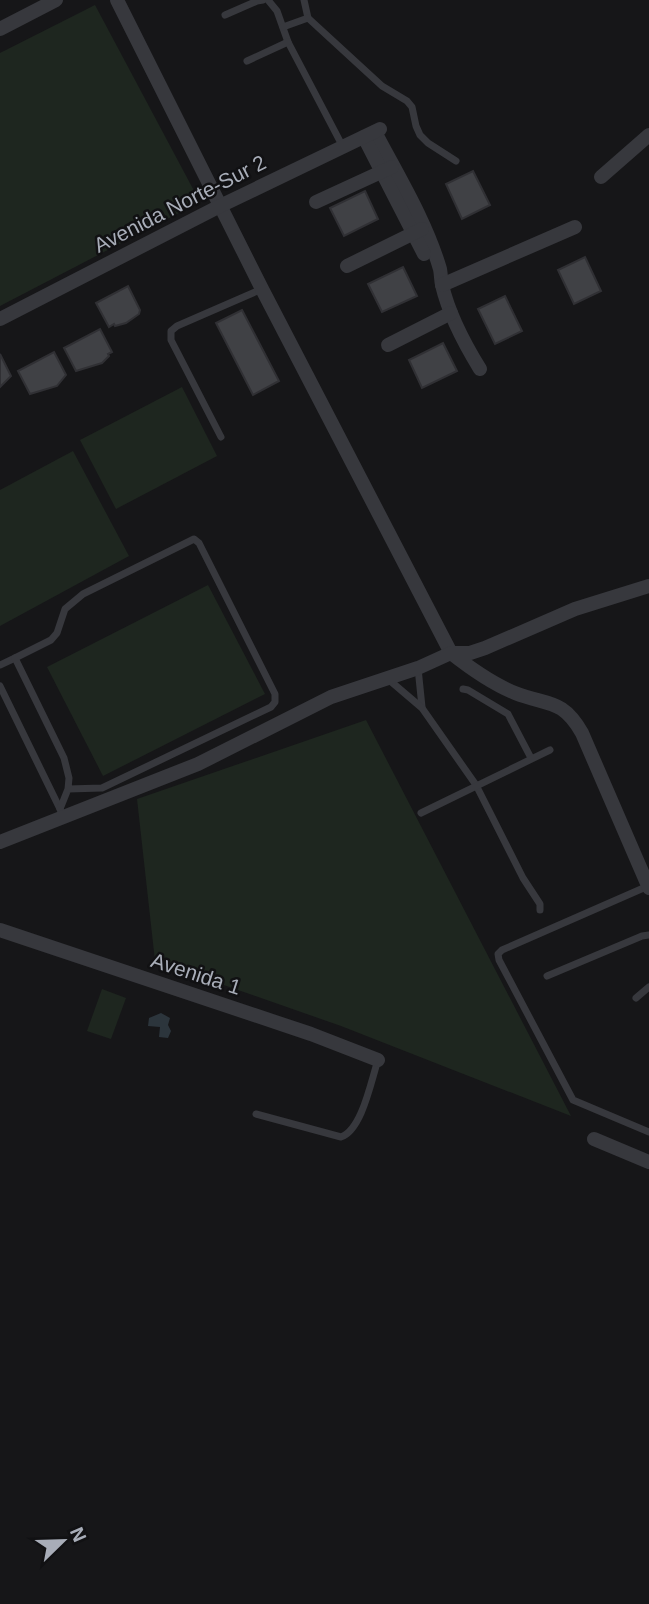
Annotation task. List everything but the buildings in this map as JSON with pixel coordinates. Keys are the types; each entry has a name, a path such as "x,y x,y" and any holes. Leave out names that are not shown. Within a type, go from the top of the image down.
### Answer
{"street":[{"path":"0,29 56,0"},
{"path":"117,0 262,289 451,653 502,687 563,708 573,718 649,887"},
{"name":"Avenida Norte-Sur 2","path":"0,318 373,132 388,168"},
{"path":"601,177 649,135"},
{"path":"316,202 388,168 419,230 433,273 442,285 466,346 480,369"},
{"path":"442,285 575,227"},
{"path":"348,266 419,230"},
{"path":"388,345 451,313"},
{"path":"0,842 62,813 198,764 312,706 418,668 451,653 470,653 485,648 575,609 649,586"},
{"name":"Avenida 1","path":"0,930 311,1034 378,1060"},
{"path":"594,1139 649,1162"}],"lane":[{"path":"226,15 265,0 277,11 288,42 343,147"},
{"path":"304,0 308,18 382,86 407,100 412,107 420,135 456,161"},
{"path":"283,27 308,18"},
{"path":"247,61 288,42"},
{"path":"221,437 171,340 171,331 262,289"},
{"path":"0,665 51,640 57,633 65,609 83,594 194,539 199,543 275,694 275,702 271,707 102,788 68,789"},
{"path":"15,658 64,758 69,778 62,813"},
{"path":"418,668 422,708"},
{"path":"387,678 422,708 477,785 523,878 540,904 540,910"},
{"path":"0,685 62,813"},
{"path":"463,689 508,714 531,758"},
{"path":"421,813 550,750"},
{"path":"649,887 498,954 573,1100 649,1132"},
{"path":"547,976 649,935"},
{"path":"636,998 649,987"},
{"path":"256,1114 341,1137 347,1135 356,1126 378,1060"}],"shaded area":[{"path":"95,5 200,202 0,306 0,53"},
{"path":"182,387 217,456 116,509 80,440"},
{"path":"73,451 129,556 0,626 0,490"},
{"path":"208,585 265,694 103,776 47,667"},
{"path":"366,720 571,1116 341,1026 155,961 137,799"},
{"path":"102,989 126,998 111,1039 87,1031"},
{"path":"161,1013 170,1018 168,1025 171,1031 168,1038 159,1037 160,1027 148,1026 149,1018"}]}
